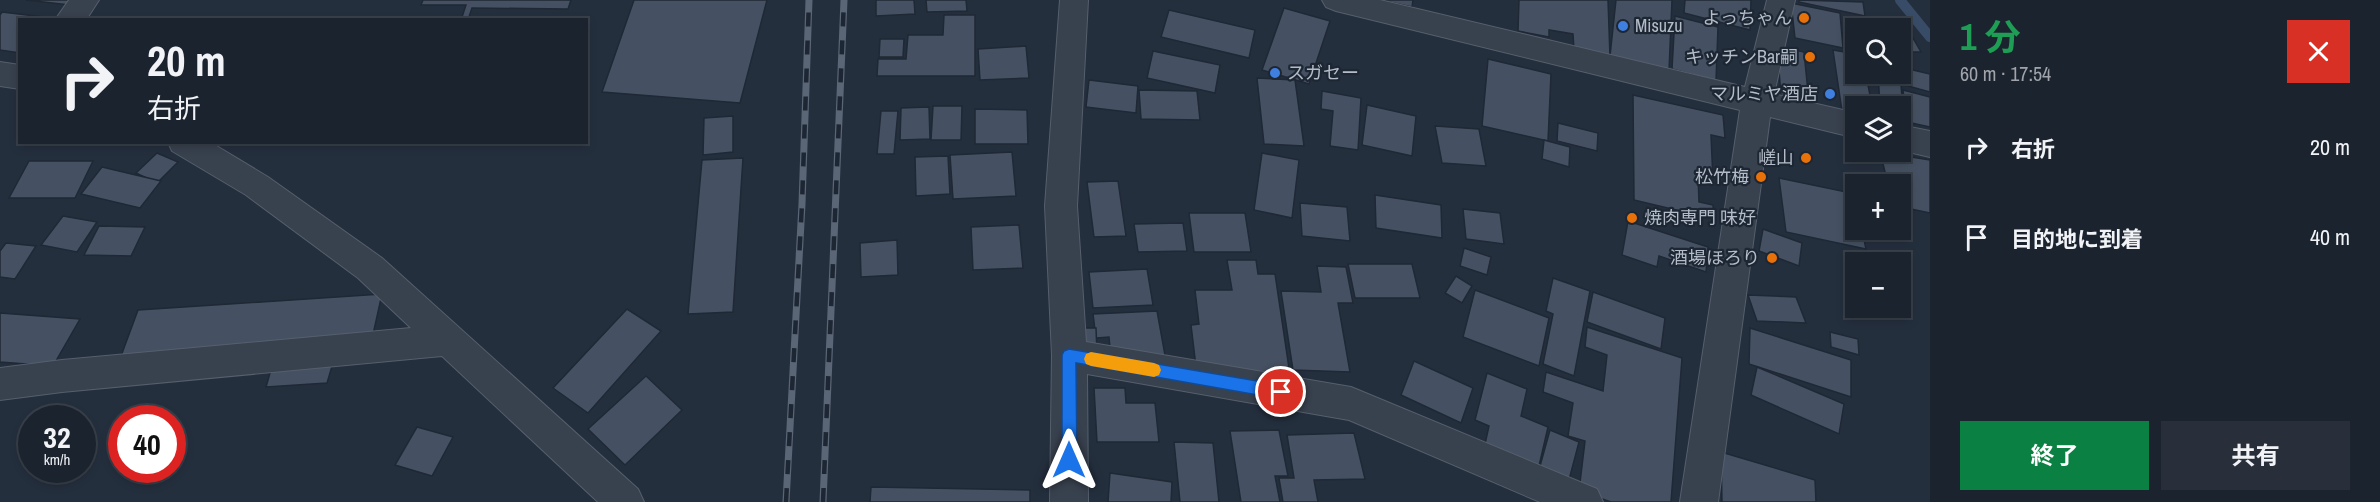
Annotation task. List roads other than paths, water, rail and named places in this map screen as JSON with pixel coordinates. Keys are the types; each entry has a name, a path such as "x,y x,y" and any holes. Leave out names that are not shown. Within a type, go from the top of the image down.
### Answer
{"street":[{"path":"71,18 85,0"},
{"path":"1069,502 1069,355 1061,206 1074,0"},
{"path":"1336,0 1845,123"},
{"path":"1699,502 1757,101 1781,0"},
{"path":"0,74 18,77"},
{"path":"1911,140 1930,144"},
{"path":"186,144 257,186 370,268 625,502"},
{"path":"0,384 447,339"},
{"path":"1069,355 1351,404 1584,502"}],"waterway":[{"path":"1900,0 1930,37"}],"railway":[{"path":"786,502 802,204 809,0"},
{"path":"823,502 844,0"}],"place":[{"name":"よっちゃん","path":"1804,18"},
{"name":"Misuzu","path":"1623,26"},
{"name":"キッチンBar嗣","path":"1810,57"},
{"name":"スガセー","path":"1275,73"},
{"name":"マルミヤ酒店","path":"1830,94"},
{"name":"嵯山","path":"1806,158"},
{"name":"松竹梅","path":"1761,177"},
{"name":"焼肉専門 味好","path":"1632,218"},
{"name":"酒場ほろり","path":"1772,258"}]}
